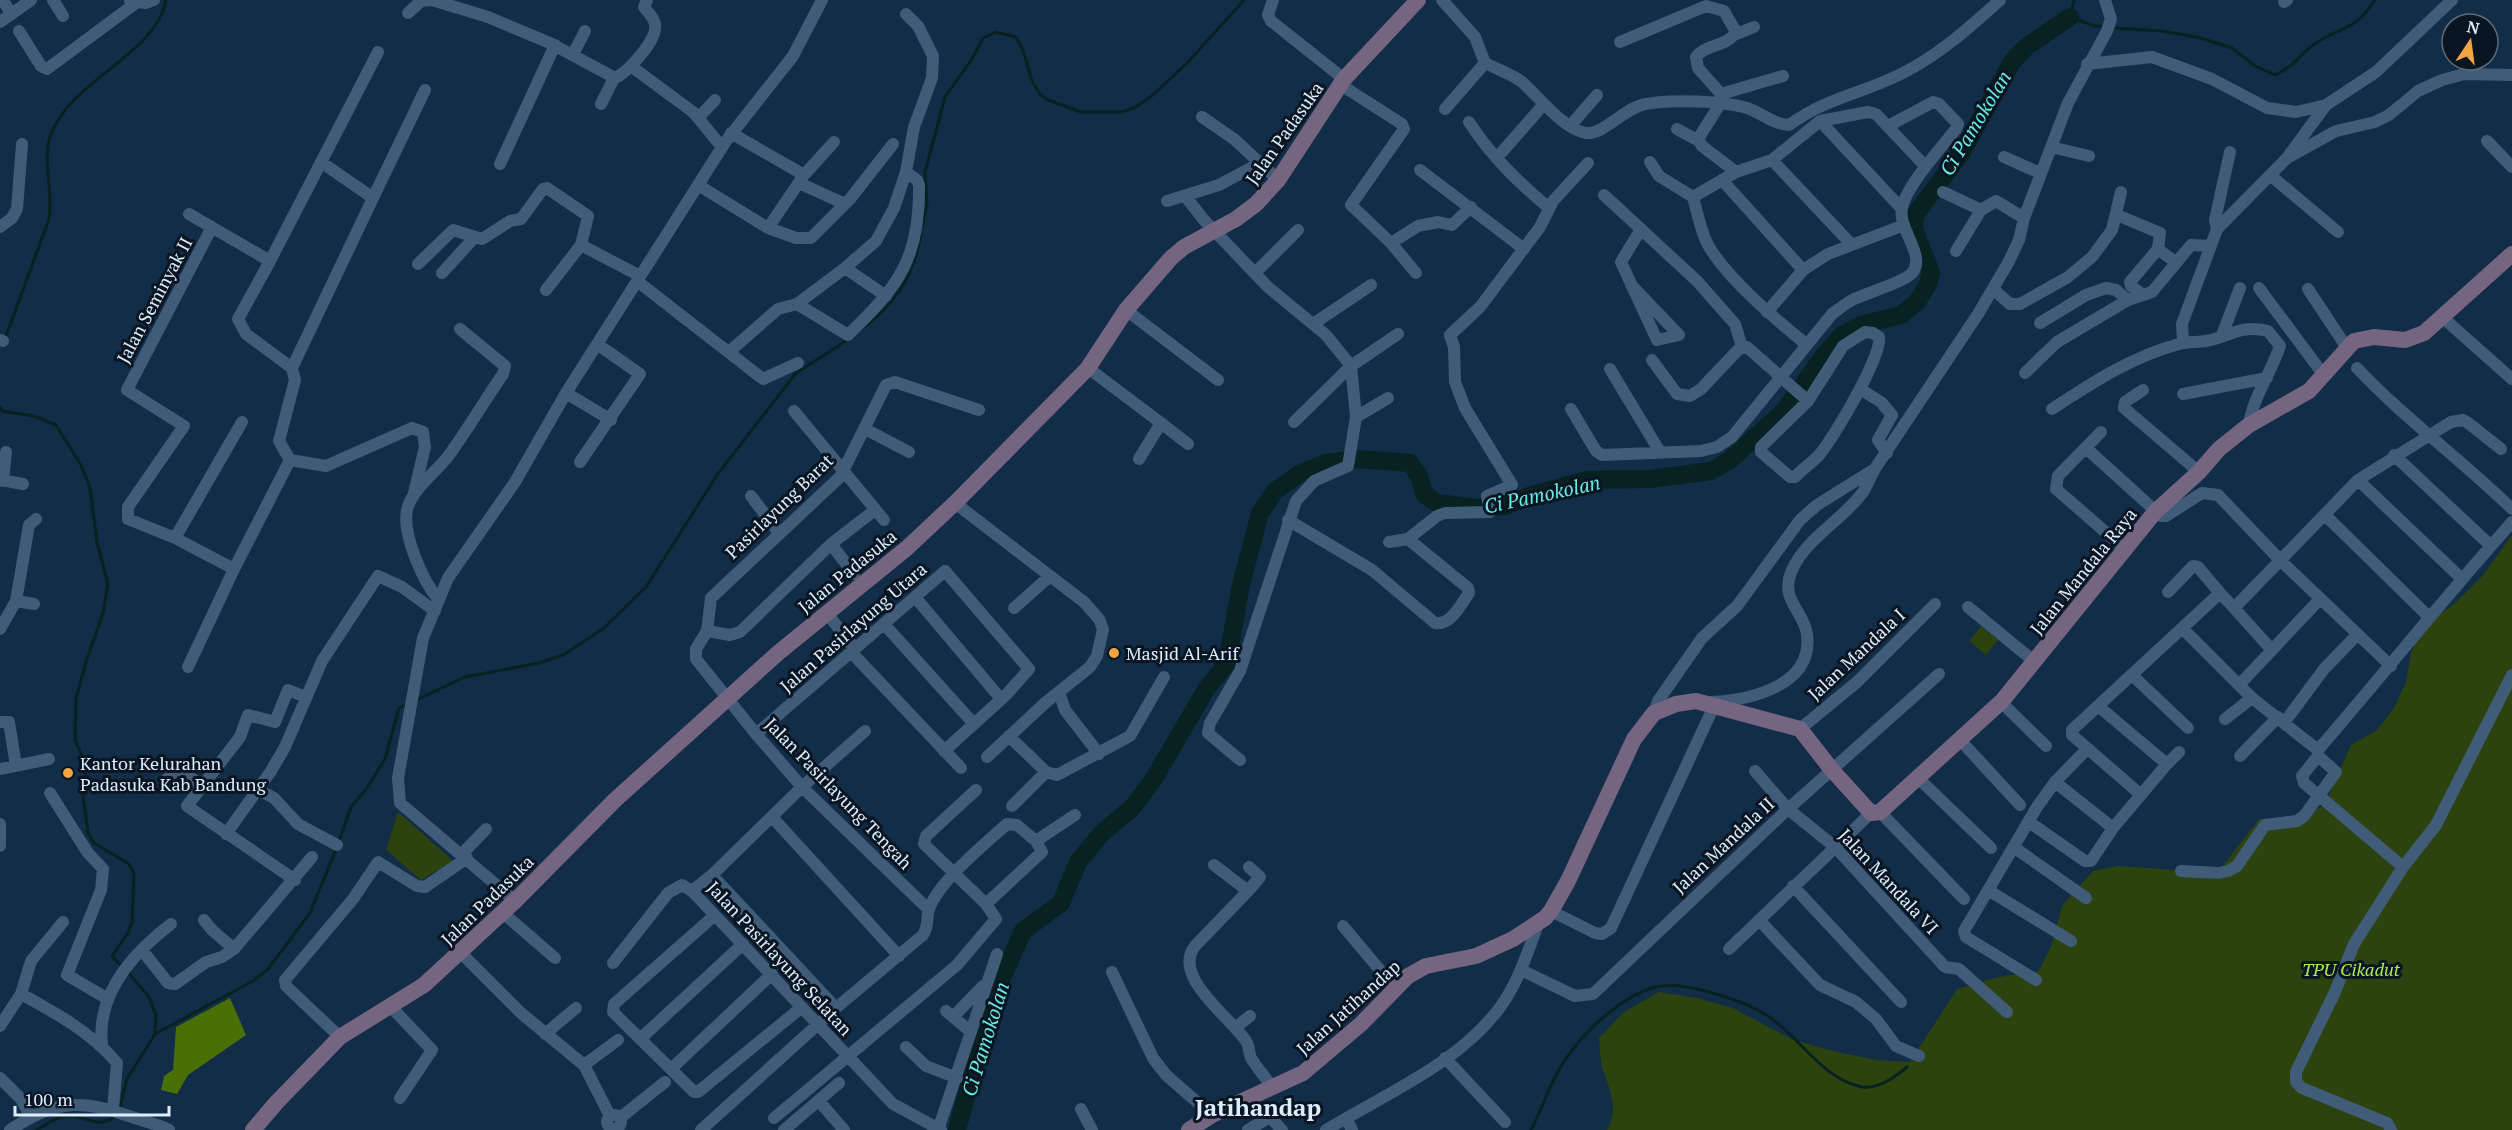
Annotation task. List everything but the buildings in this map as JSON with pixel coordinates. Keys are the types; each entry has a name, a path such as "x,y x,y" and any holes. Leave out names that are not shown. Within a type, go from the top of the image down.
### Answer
{"street":[{"path":"3,0 11,14"},
{"path":"0,22 31,0"},
{"path":"53,0 63,16"},
{"path":"19,31 41,66 47,69 132,1 150,3 154,0"},
{"path":"408,13 421,2 432,0 488,17 555,45 614,78"},
{"path":"601,104 614,78 632,67 655,28 653,19 645,7 647,0"},
{"path":"555,958 464,856 400,803 398,778 423,638 448,578 515,482 566,393 722,147 793,56 822,0"},
{"path":"1273,0 1268,15 1271,21 1343,82 1402,124 1404,129 1352,203 1352,207 1391,243 1416,273"},
{"name":"Jalan Padasuka","path":"253,1130 276,1102 340,1037 392,1008 424,985 509,906 615,800 826,612 907,548 955,503 1088,368 1126,310 1171,258 1184,247 1256,204 1278,180 1343,82 1418,0"},
{"path":"1442,0 1475,37 1485,63 1520,81 1544,104 1585,133 1597,132 1633,106 1647,103 1721,99 1783,76"},
{"path":"1754,27 1700,52 1696,57 1698,69 1721,99 1747,108 1773,122 1789,125 1826,102 1900,75 1946,49 2000,0"},
{"path":"1654,712 1676,704 1706,703 1750,696 1770,690 1799,670 1806,661 1806,633 1787,591 1793,568 1817,536 1862,493 1876,467 1994,289 2019,240 2024,218 2040,173 2087,64 2107,31 2111,19 2105,0"},
{"path":"2183,342 2182,324 2217,230 2287,158 2326,105 2376,72 2452,0"},
{"path":"1620,42 1706,6 1724,11 1736,32 1734,36"},
{"path":"729,351 778,309 797,304 845,268 876,241 894,208 906,172 914,127 932,78 933,56 918,26 906,14"},
{"path":"573,54 585,31"},
{"path":"500,164 555,45"},
{"path":"290,460 279,441 295,380 292,368 246,334 238,319 378,52"},
{"path":"2087,64 2152,57 2212,79 2266,108 2295,112 2326,105"},
{"path":"1445,110 1485,63"},
{"path":"632,67 671,94 698,118 722,147"},
{"path":"2287,158 2336,131 2375,122 2389,115 2418,91 2442,80 2464,74 2512,75"},
{"path":"292,368 425,90"},
{"path":"1571,125 1596,95"},
{"path":"1699,141 1700,135 1721,99"},
{"path":"698,118 715,100"},
{"path":"1888,126 1933,102 1939,104 1958,127 1925,166 1901,208"},
{"path":"1502,152 1544,104"},
{"path":"1693,197 1736,172 1772,160 1820,121 1872,112 1925,166"},
{"path":"1202,117 1234,139 1258,164 1278,180"},
{"path":"1571,409 1598,454 1701,451 1725,442 1781,380 1806,344 1832,314 1851,300 1906,278 1914,271 1916,259 1904,225 1901,208 1820,121"},
{"path":"1469,122 1481,141 1512,177 1549,208"},
{"path":"1677,129 1699,141 1736,172"},
{"path":"732,133 845,204"},
{"path":"2487,141 2512,167"},
{"path":"768,228 802,179 834,142"},
{"path":"0,227 12,218 17,209 22,144"},
{"path":"698,185 768,228 796,238 811,238 845,204 893,144"},
{"path":"2051,147 2090,156"},
{"path":"2217,230 2215,220 2230,153"},
{"path":"2004,157 2040,173"},
{"path":"1772,160 1852,245"},
{"path":"321,162 373,198"},
{"path":"1650,162 1651,168 1659,176 1693,197 1707,243 1767,312 1806,344"},
{"path":"1389,542 1408,539 1437,516 1445,513 1490,512 1488,496 1512,485 1465,408 1455,382 1454,347 1450,335 1480,307 1540,227 1549,208 1588,163"},
{"path":"1167,201 1219,185 1258,164"},
{"path":"1420,170 1472,207 1524,249"},
{"path":"797,304 848,335 886,296 902,276 917,230 919,185 917,180 906,172"},
{"path":"2270,175 2338,232"},
{"path":"1723,181 1803,270"},
{"path":"418,264 453,230 482,239 510,221 521,219 543,189 547,188 586,213 581,245 546,290"},
{"path":"1943,192 1981,210"},
{"path":"1994,289 2015,305 2068,277 2086,264 2110,235 2117,215 2121,192"},
{"path":"1604,195 1697,281 1735,324 1742,347"},
{"path":"1185,196 1214,231 1255,273 1336,346 1351,366 1356,417 1348,466 1314,481 1296,501 1240,671 1210,723 1208,733 1240,760"},
{"path":"1956,252 1981,210 1994,201 2024,218"},
{"path":"1391,243 1418,226 1438,222 1452,225 1472,207"},
{"path":"189,214 270,261"},
{"path":"2117,215 2160,233 2158,249 2130,282 2131,286 2144,295"},
{"path":"1767,312 1803,270 1828,254 1904,225"},
{"name":"Jalan Seminyak II","path":"175,538 128,519 128,507 184,426 127,390 212,227"},
{"path":"1631,285 1652,304 1679,335 1657,340 1631,285 1621,262 1641,229"},
{"path":"1255,273 1298,230"},
{"path":"442,273 474,238"},
{"path":"2025,373 2057,342 2128,300 2152,291 2191,245 2201,243 2211,246"},
{"path":"581,245 639,278 766,379 798,363"},
{"path":"2158,249 2175,262"},
{"name":"Jalan Mandala Raya","path":"1875,812 1918,777 2001,702 2155,512 2199,472 2219,449 2249,425 2292,403 2309,391 2354,341 2369,338 2405,340 2417,337 2512,254"},
{"path":"845,268 886,296"},
{"path":"1313,324 1371,285"},
{"path":"2222,335 2240,288"},
{"path":"2259,288 2323,374"},
{"path":"2308,289 2347,348"},
{"path":"2040,322 2098,290 2116,290 2128,300"},
{"path":"1126,310 1218,380"},
{"path":"2441,316 2512,379"},
{"path":"2052,409 2101,376 2157,350 2183,342 2194,344 2247,327 2268,331 2280,346 2251,412 2249,425"},
{"path":"413,497 449,455 505,368 504,362 460,330"},
{"path":"1865,333 1873,333 1880,337 1881,346 1860,389 1819,454 1792,477 1760,450 1843,346 1865,333"},
{"path":"1294,422 1351,366 1398,334"},
{"path":"580,462 611,420 640,374 597,344"},
{"path":"1652,360 1677,394 1690,396 1701,389 1742,347"},
{"path":"1742,347 1747,347 1781,380 1802,395"},
{"path":"1088,368 1188,444"},
{"path":"2357,368 2380,392 2472,470 2512,509"},
{"path":"1610,369 1660,452"},
{"path":"2183,394 2267,378"},
{"name":"Pasirlayung Barat","path":"728,698 696,659 696,649 707,631 711,598 844,472 886,385 890,382 979,410"},
{"path":"1860,389 1881,402 1892,415 1878,440 1887,453"},
{"path":"2143,390 2125,402 2124,408 2199,472"},
{"path":"566,393 611,420"},
{"path":"1356,417 1388,398"},
{"path":"794,411 884,520"},
{"path":"2234,608 2358,480 2429,434 2451,422 2463,420 2501,449"},
{"path":"234,569 175,538 242,422"},
{"path":"1139,459 1161,423"},
{"path":"290,460 326,466 412,428 423,432 425,447 407,517 410,536 423,575 437,605"},
{"path":"865,429 909,452"},
{"path":"2101,432 2058,476 2056,489 2125,549"},
{"path":"2086,448 2155,512 2166,516 2202,493 2217,495 2281,561 2391,666"},
{"path":"6,453 2,481 23,484"},
{"path":"2394,455 2491,546"},
{"path":"188,668 234,569 290,460"},
{"path":"1326,1130 1410,1083 1485,1026 1501,1006 1521,970 1545,916 1634,738 1654,712 1658,701 1702,638 1737,606 1800,520 1817,505 1876,467"},
{"path":"2358,480 2462,579"},
{"path":"751,496 779,533"},
{"path":"955,503 1084,602 1099,619 1103,629 1101,644 1090,667 987,757"},
{"path":"707,631 734,636 740,632 831,544 875,510"},
{"path":"2325,515 2428,616"},
{"path":"0,628 16,601 29,525 36,519"},
{"path":"1288,520 1372,570 1440,624 1449,620 1458,609 1469,592 1468,588 1408,539"},
{"path":"2403,867 2302,780 2318,753 2391,666 2428,616 2512,522"},
{"path":"831,544 854,574"},
{"path":"2168,592 2193,566 2198,567 2271,649"},
{"name":"Jalan Pasirlayung Utara","path":"756,734 943,572 948,571 1029,667 1028,673 1001,699"},
{"path":"226,834 285,747 322,661 378,576 437,605"},
{"path":"1014,608 1049,577"},
{"path":"2140,794 2072,735 2072,730 2133,676 2220,593"},
{"path":"915,597 1001,699 944,751"},
{"path":"2239,685 2320,599"},
{"path":"16,601 34,604"},
{"name":"Jalan Mandala I","path":"1800,729 1857,682 1935,604"},
{"path":"1968,607 2035,662"},
{"path":"826,612 853,651 962,768"},
{"path":"884,624 974,724"},
{"path":"2181,872 2219,873 2237,866 2261,828 2274,823 2297,820 2304,816 2336,772 2281,720 2252,698 2183,629"},
{"path":"2240,756 2281,720 2324,669 2357,635"},
{"name":"Jalan Mandala II","path":"1521,970 1575,996 1593,993 1788,809 1939,674"},
{"path":"2391,1130 2387,1123 2302,1088 2296,1082 2296,1072 2335,992 2354,944 2403,867 2431,832 2452,797 2512,675"},
{"path":"2133,676 2188,728"},
{"path":"1009,736 1046,772 1057,775 1100,754 1135,730 1164,677"},
{"path":"295,880 187,806 240,737 248,715 275,722 288,690 306,697"},
{"path":"1059,692 1065,710 1100,754"},
{"name":"Jalan Pasirlayung Tengah","path":"728,698 802,787 929,910"},
{"path":"2225,719 2252,698"},
{"path":"2001,702 2046,746"},
{"path":"1706,703 1800,729 1832,770 1964,899"},
{"path":"1545,916 1595,933 1602,934 1611,928 1706,703"},
{"path":"2098,706 2167,764"},
{"path":"0,722 9,722 16,766"},
{"name":"Jalan Pasirlayung Selatan","path":"865,731 802,787 712,875 692,891 893,1104 939,1130"},
{"path":"1960,740 2020,805"},
{"path":"2036,980 1966,937 1967,922 2055,782 2087,748"},
{"path":"2029,822 2085,861 2091,861 2140,794 2179,752"},
{"path":"0,769 49,759"},
{"path":"167,779 177,768 201,785"},
{"name":"Jalan Mandala VI","path":"1755,771 1788,809 1835,847 1945,967 1959,969 2007,1012"},
{"path":"1012,806 1046,772"},
{"path":"1918,777 1991,848"},
{"path":"2055,782 2113,828"},
{"path":"257,789 274,798 298,824 337,845"},
{"path":"774,1118 957,965 996,919 990,909 924,844 923,840 976,790"},
{"path":"50,793 88,853 103,869 101,890 67,975 108,999"},
{"path":"0,812 0,846"},
{"path":"1729,949 1793,886 1875,812"},
{"path":"1036,841 1074,815"},
{"path":"772,817 899,956"},
{"path":"701,1130 836,1008 899,956 928,928 929,910 955,873 1007,824 1017,825 1036,841 1042,852 990,909"},
{"path":"340,1037 286,986 285,980 353,899 373,865 378,862 422,887 464,856 486,829"},
{"path":"2015,849 2086,898"},
{"path":"142,950 171,985 206,962 222,957 234,949 295,880 312,856"},
{"path":"1214,865 1248,891"},
{"path":"1249,867 1260,877 1189,954 1188,963 1196,983 1246,1041 1250,1055 1273,1088"},
{"path":"712,875 836,1008"},
{"path":"613,963 668,893 681,885 692,891"},
{"path":"1793,886 1901,1002"},
{"path":"1988,890 2071,941"},
{"path":"714,916 614,1005 613,1012 640,1040 694,1092 698,1092 802,1007"},
{"name":"Jalan Jatihandap","path":"1189,1130 1212,1115 1303,1073 1361,1024 1395,988 1425,966 1476,956 1513,939 1545,916"},
{"path":"204,920 234,949"},
{"path":"1759,920 1820,985 1856,1002 1876,1019 1896,1046 1919,1056"},
{"path":"0,1026 21,994 31,961 63,922"},
{"path":"102,1045 108,999 118,975 171,924"},
{"path":"1343,926 1395,988"},
{"path":"640,1040 743,944"},
{"path":"460,952 545,1034 584,1065 615,1125 665,1082"},
{"path":"939,1130 997,954"},
{"path":"1112,972 1153,1058 1166,1075 1212,1115"},
{"path":"671,1069 772,974"},
{"path":"971,1032 949,1014 986,983"},
{"path":"21,994 50,1010 102,1045 118,1066 112,1097 118,1111"},
{"path":"392,1008 432,1050 400,1098"},
{"path":"545,1034 576,1008"},
{"path":"1235,1028 1250,1016"},
{"path":"584,1065 618,1040"},
{"path":"906,1047 926,1066 957,1078"},
{"path":"1445,1058 1505,1122"},
{"path":"0,1078 21,1099 31,1117"},
{"path":"784,1130 839,1083"},
{"path":"819,1101 844,1130"},
{"path":"14,1129 31,1117 68,1105 93,1105 118,1111 137,1125 169,1130"},
{"path":"1081,1109 1091,1130"},
{"path":"1248,1130 1270,1117 1282,1130"},
{"path":"1346,1118 1352,1130"}],"green space":[{"name":"TPU Cikadut","path":"2512,535 2512,1130 1607,1130 1613,1114 1613,1106 1602,1067 1599,1038 1624,1012 1659,992 1697,998 1733,1008 1791,1039 1833,1051 1876,1060 1910,1062 1957,989 1999,977 2039,971 2052,944 2062,906 2093,871 2118,866 2193,871 2222,867 2259,819 2296,818 2324,806 2351,745 2377,730 2394,708 2406,682 2411,653 2423,625 2453,605 2484,574"},
{"path":"1981,626 1998,640 1986,655 1969,641"},
{"path":"398,812 453,861 421,880 386,850"},
{"path":"230,998 246,1035 188,1075 177,1094 161,1090 164,1076 173,1070 176,1027"}],"waterway":[{"path":"5,339 49,219 47,155 51,134 62,115 77,97 147,36 159,19 166,0"},
{"path":"922,227 927,204 925,172 945,97 972,59 983,38 996,32 1016,37 1023,50 1032,81 1040,94 1048,100 1081,112 1122,112 1136,107 1153,95 1188,62 1244,0"},
{"name":"Ci Pamokolan","path":"2074,0 2070,17 2095,26 2106,27"},
{"name":"Ci Pamokolan","path":"2113,28 2162,31 2197,37 2232,48 2255,66 2275,75 2288,68 2313,45 2356,21 2375,0"},
{"name":"Ci Pamokolan","path":"957,1130 993,998 1023,931 1061,903 1078,862 1102,833 1133,807 1153,780 1207,688 1227,663 1241,585 1260,513 1275,491 1299,474 1326,463 1357,459 1410,463 1419,476 1425,495 1437,503 1477,508 1505,506 1529,496 1587,480 1650,479 1711,471 1730,460 1784,411 1825,354 1842,335 1861,325 1901,315 1917,302 1928,284 1931,272 1914,230 1915,215 1962,152 2012,62 2026,47 2070,17"},
{"path":"859,331 892,301 908,277 921,234"},
{"path":"414,701 465,677 539,663 563,655 604,628 646,587 717,475 796,373 849,339"},
{"path":"0,407 2,411 34,416 56,425 81,465 90,488 97,542 108,584 103,613 76,698 75,740 85,762 86,785 83,796 88,833 94,843 129,864 134,873 132,922 128,933 112,956 122,967"},
{"path":"339,841 351,807 367,788 385,759 399,708 408,704"},
{"path":"155,1034 253,981 268,969 310,913 337,847"},
{"path":"119,1111 127,1079 155,1034 156,1015 149,997 127,971"},
{"path":"1531,1130 1558,1072 1578,1043 1608,1013 1632,997 1656,987 1683,987 1716,994 1762,1012 1783,1028 1825,1068 1848,1083 1862,1087 1875,1086 1892,1078 1907,1067"},
{"path":"37,1130 65,1116 98,1122 104,1122 115,1116"}],"place":[{"name":"Masjid Al-Arif","path":"1114,653"},
{"name":"Kantor Kelurahan Padasuka Kab Bandung","path":"68,773"}],"district":[{"name":"Jatihandap","path":"1258,1107"}]}
